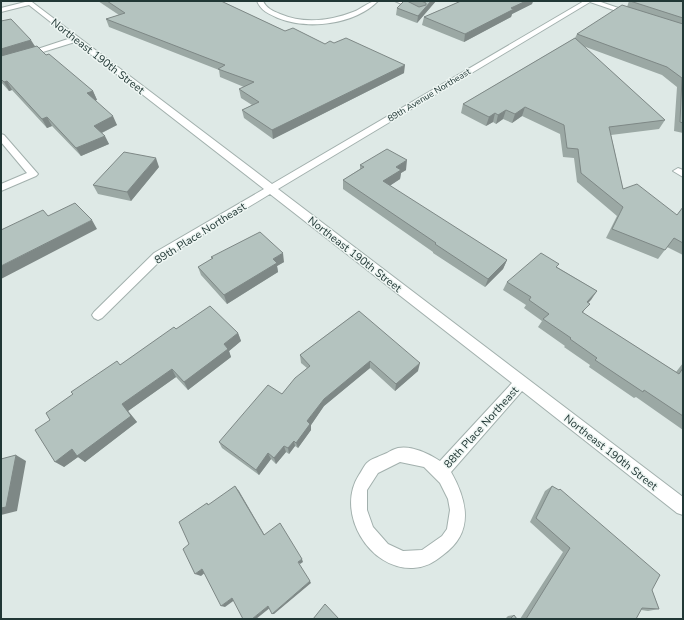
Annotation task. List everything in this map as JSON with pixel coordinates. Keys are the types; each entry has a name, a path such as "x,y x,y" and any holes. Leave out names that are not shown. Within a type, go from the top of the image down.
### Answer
{"street":[{"path":"260,1 261,5 270,12 283,18 301,23 331,20 353,15 375,1"},
{"path":"398,1 421,11"},
{"name":"89th Avenue Northeast","path":"271,189 588,1"},
{"path":"592,1 638,16"},
{"path":"1,10 28,2"},
{"name":"Northeast 190th Street","path":"28,2 683,507"},
{"path":"1,64 76,39"},
{"path":"1,137 33,174 1,188"},
{"name":"89th Place Northeast","path":"98,315 158,256 271,189"},
{"name":"88th Place Northeast","path":"441,472 522,383"},
{"name":"88th Place Northeast","path":"400,455 414,456 429,462 441,472 452,487 457,504 457,522 451,539 439,552 423,559 406,560 388,554 373,542 364,527 358,511 359,494 364,479 373,467 386,459 400,455"}],"building":[{"path":"107,1 221,1 285,31 293,28 325,44 330,41 334,43 346,38 405,65 272,130 242,110 259,102 239,89 254,82 218,69 225,65 106,19 125,13"},
{"path":"404,1 419,7 426,5 426,3 421,1 431,1 418,16 397,8"},
{"path":"461,1 526,1 511,8 514,9 465,34 424,17"},
{"path":"630,1 683,1 683,18"},
{"path":"622,5 683,24 683,123 680,122 682,78 667,67 577,34"},
{"path":"11,19 31,40 1,49 1,21"},
{"path":"575,38 665,120 609,127 623,189 637,184 677,215 683,207 683,243 674,238 665,250 612,229 623,207 581,173 578,149 567,148 564,125 525,107 515,114 506,110 498,115 495,113 489,117 463,104"},
{"path":"37,46 46,55 49,54 93,91 87,93 113,116 94,126 105,136 76,148 47,117 42,119 7,81 4,82 1,79 1,56"},
{"path":"387,149 407,160 396,167 401,170 383,181 507,260 488,279 343,180 364,167 360,165"},
{"path":"124,152 156,158 127,192 93,185"},
{"path":"75,203 92,220 1,266 1,230 43,210 48,216"},
{"path":"260,232 283,253 273,259 277,263 224,295 198,267 213,258 211,257"},
{"path":"541,253 559,264 556,267 597,291 587,302 590,304 582,312 679,374 683,368 683,416 644,390 643,392 595,360 597,358 543,319 549,314 529,300 531,297 507,282"},
{"path":"210,306 238,333 224,344 228,349 184,382 172,369 122,404 131,416 77,456 72,449 55,462 35,430 50,420 46,413 73,394 71,392 117,361 120,365 174,327 176,329"},
{"path":"359,311 420,363 396,384 370,361 324,399 307,421 310,424 296,443 294,441 288,448 284,446 274,458 268,453 256,470 219,442 268,385 282,394 295,378 310,366 300,355"},
{"path":"16,455 6,507 1,508 1,459"},
{"path":"235,486 264,535 280,523 302,559 298,562 310,581 272,614 268,606 252,619 243,619 232,598 221,606 202,569 195,574 183,549 189,544 179,522 207,503 208,505"},
{"path":"552,486 559,490 560,489 660,575 652,590 659,609 642,608 636,619 526,619 570,548 536,518"},
{"path":"325,604 339,619 313,619"},
{"path":"514,615 517,619 510,619"}]}
